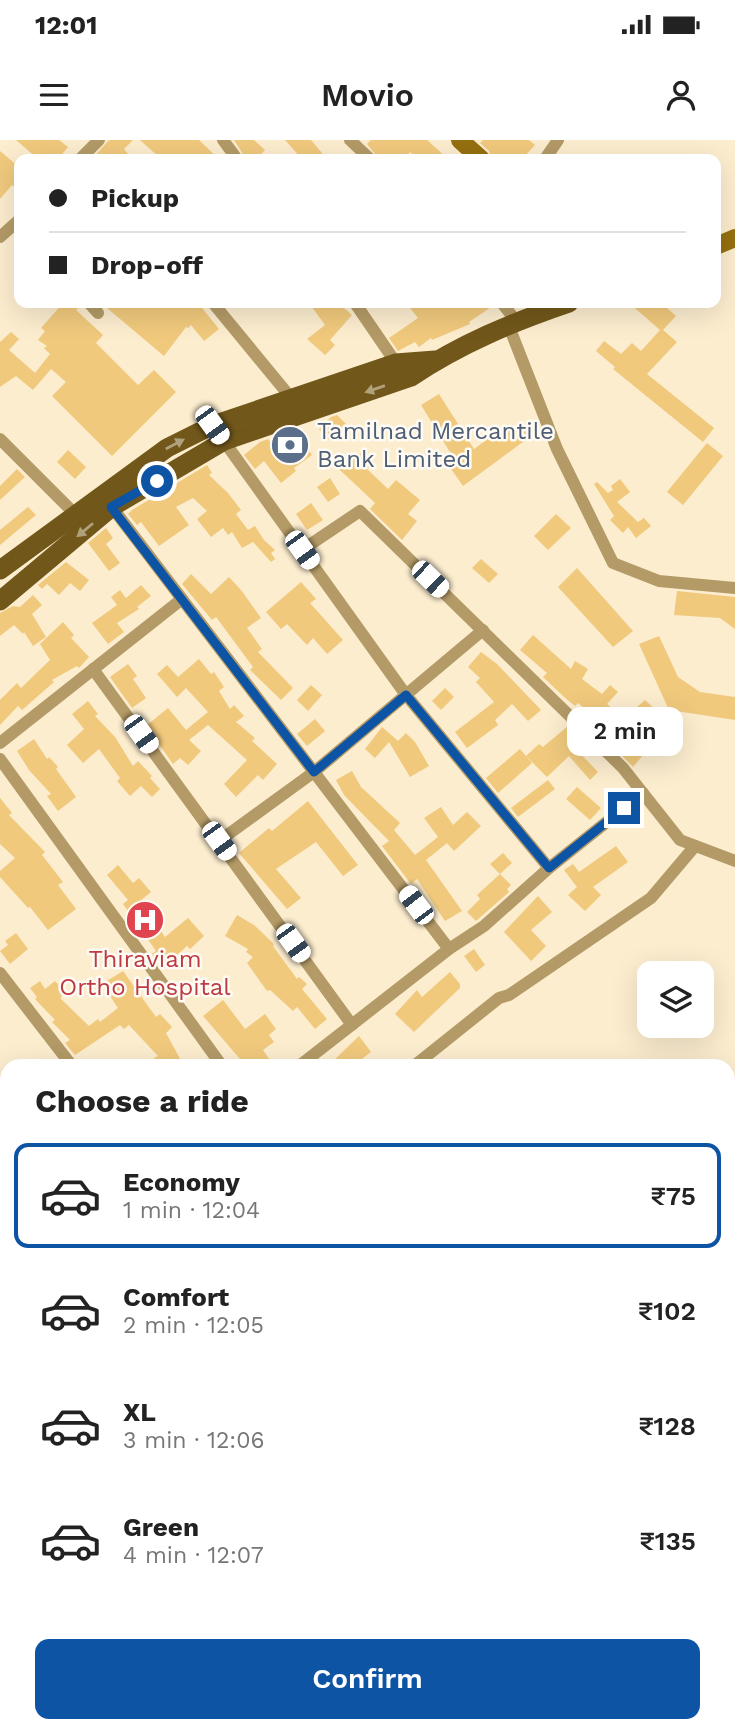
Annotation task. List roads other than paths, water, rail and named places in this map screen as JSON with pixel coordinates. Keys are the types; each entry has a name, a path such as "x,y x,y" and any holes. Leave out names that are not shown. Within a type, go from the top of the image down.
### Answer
{"main road":[{"path":"460,140 475,154"},
{"path":"0,570 76,515 224,442 411,377 436,360 512,322 554,308"},
{"path":"0,601 167,448 212,425 396,363 436,360"}],"street":[{"path":"86,154 99,140"},
{"path":"350,140 365,154"},
{"path":"0,237 14,225"},
{"path":"94,308 98,313"},
{"path":"217,308 292,399"},
{"path":"358,308 396,363"},
{"path":"505,308 557,449 613,563 659,581 735,588"},
{"path":"212,425 406,695 549,868"},
{"path":"0,439 76,515"},
{"path":"107,501 449,949"},
{"path":"302,550 360,511 623,768 680,840 735,861"},
{"path":"0,743 182,599"},
{"path":"219,841 314,772 483,630"},
{"path":"93,669 352,1025"},
{"path":"0,759 217,1059"},
{"path":"308,1059 449,949 484,926 549,868 643,793"},
{"path":"423,1059 499,999 509,995 652,898 695,846"},
{"path":"3,982 66,1059"}],"place":[{"name":"Tamilnad Mercantile Bank Limited","path":"290,445"},
{"name":"Thiraviam Ortho Hospital","path":"145,920"}]}
